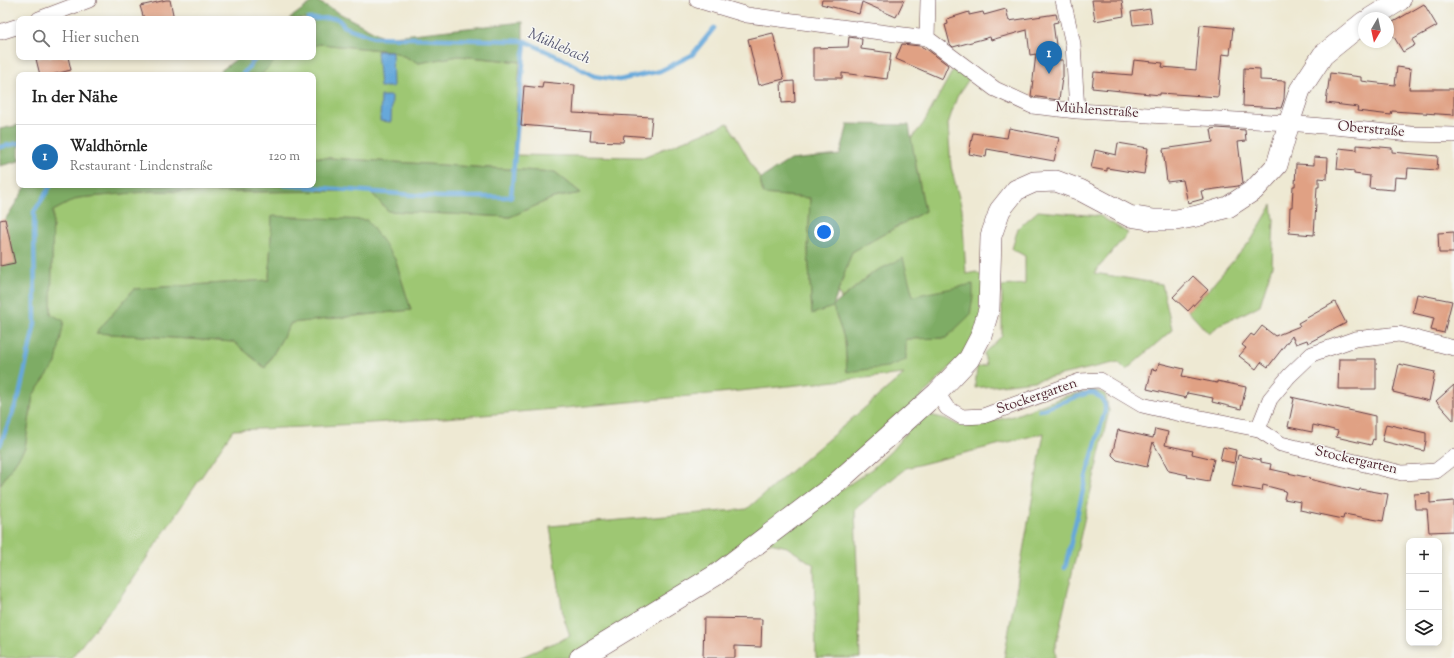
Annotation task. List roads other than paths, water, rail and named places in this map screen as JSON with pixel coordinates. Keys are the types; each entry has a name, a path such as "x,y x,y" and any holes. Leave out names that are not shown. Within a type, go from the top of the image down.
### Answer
{"main road":[{"path":"1381,12 1400,0"},
{"path":"580,658 716,575 833,486 937,393 969,359 982,336 989,309 991,236 1000,210 1016,190 1034,182 1056,181 1080,190 1129,216 1154,220 1176,220 1197,216 1228,207 1254,190 1277,165 1288,123 1300,90 1323,55 1358,27"}],"street":[{"path":"46,16 89,0"},
{"name":"Mühlenstraße","path":"697,0 747,15 927,38 995,89 1032,106 1077,111 1288,123"},
{"path":"927,38 928,0"},
{"path":"1063,0 1073,44 1077,111"},
{"path":"0,32 16,27"},
{"name":"Oberstraße","path":"1288,123 1411,134 1454,135"},
{"path":"1258,429 1270,399 1289,376 1312,354 1355,338 1400,334 1454,348"},
{"name":"Stockergarten","path":"937,393 948,408 962,417 983,416 1080,381 1100,380 1142,405 1258,429 1281,444 1402,473 1436,471 1454,457"}],"water":[{"path":"377,51 392,51 393,87 380,87"},
{"path":"381,96 392,96 391,122 380,121"}],"waterway":[{"name":"Mühlebach","path":"316,19 337,18 345,27 373,37 525,41 594,76 619,80 660,71 692,55 714,28"},
{"path":"316,187 440,197 511,197 525,41"},
{"name":"Mühlebach","path":"244,72 254,60"},
{"name":"Mühlebach","path":"0,147 16,144"},
{"path":"0,445 19,396 35,323 34,212 49,188"},
{"path":"1040,410 1088,393 1094,393 1102,399 1105,405 1105,411 1086,477 1065,568"}],"place":[{"name":"Waldhörnle","path":"1049,74"}]}
